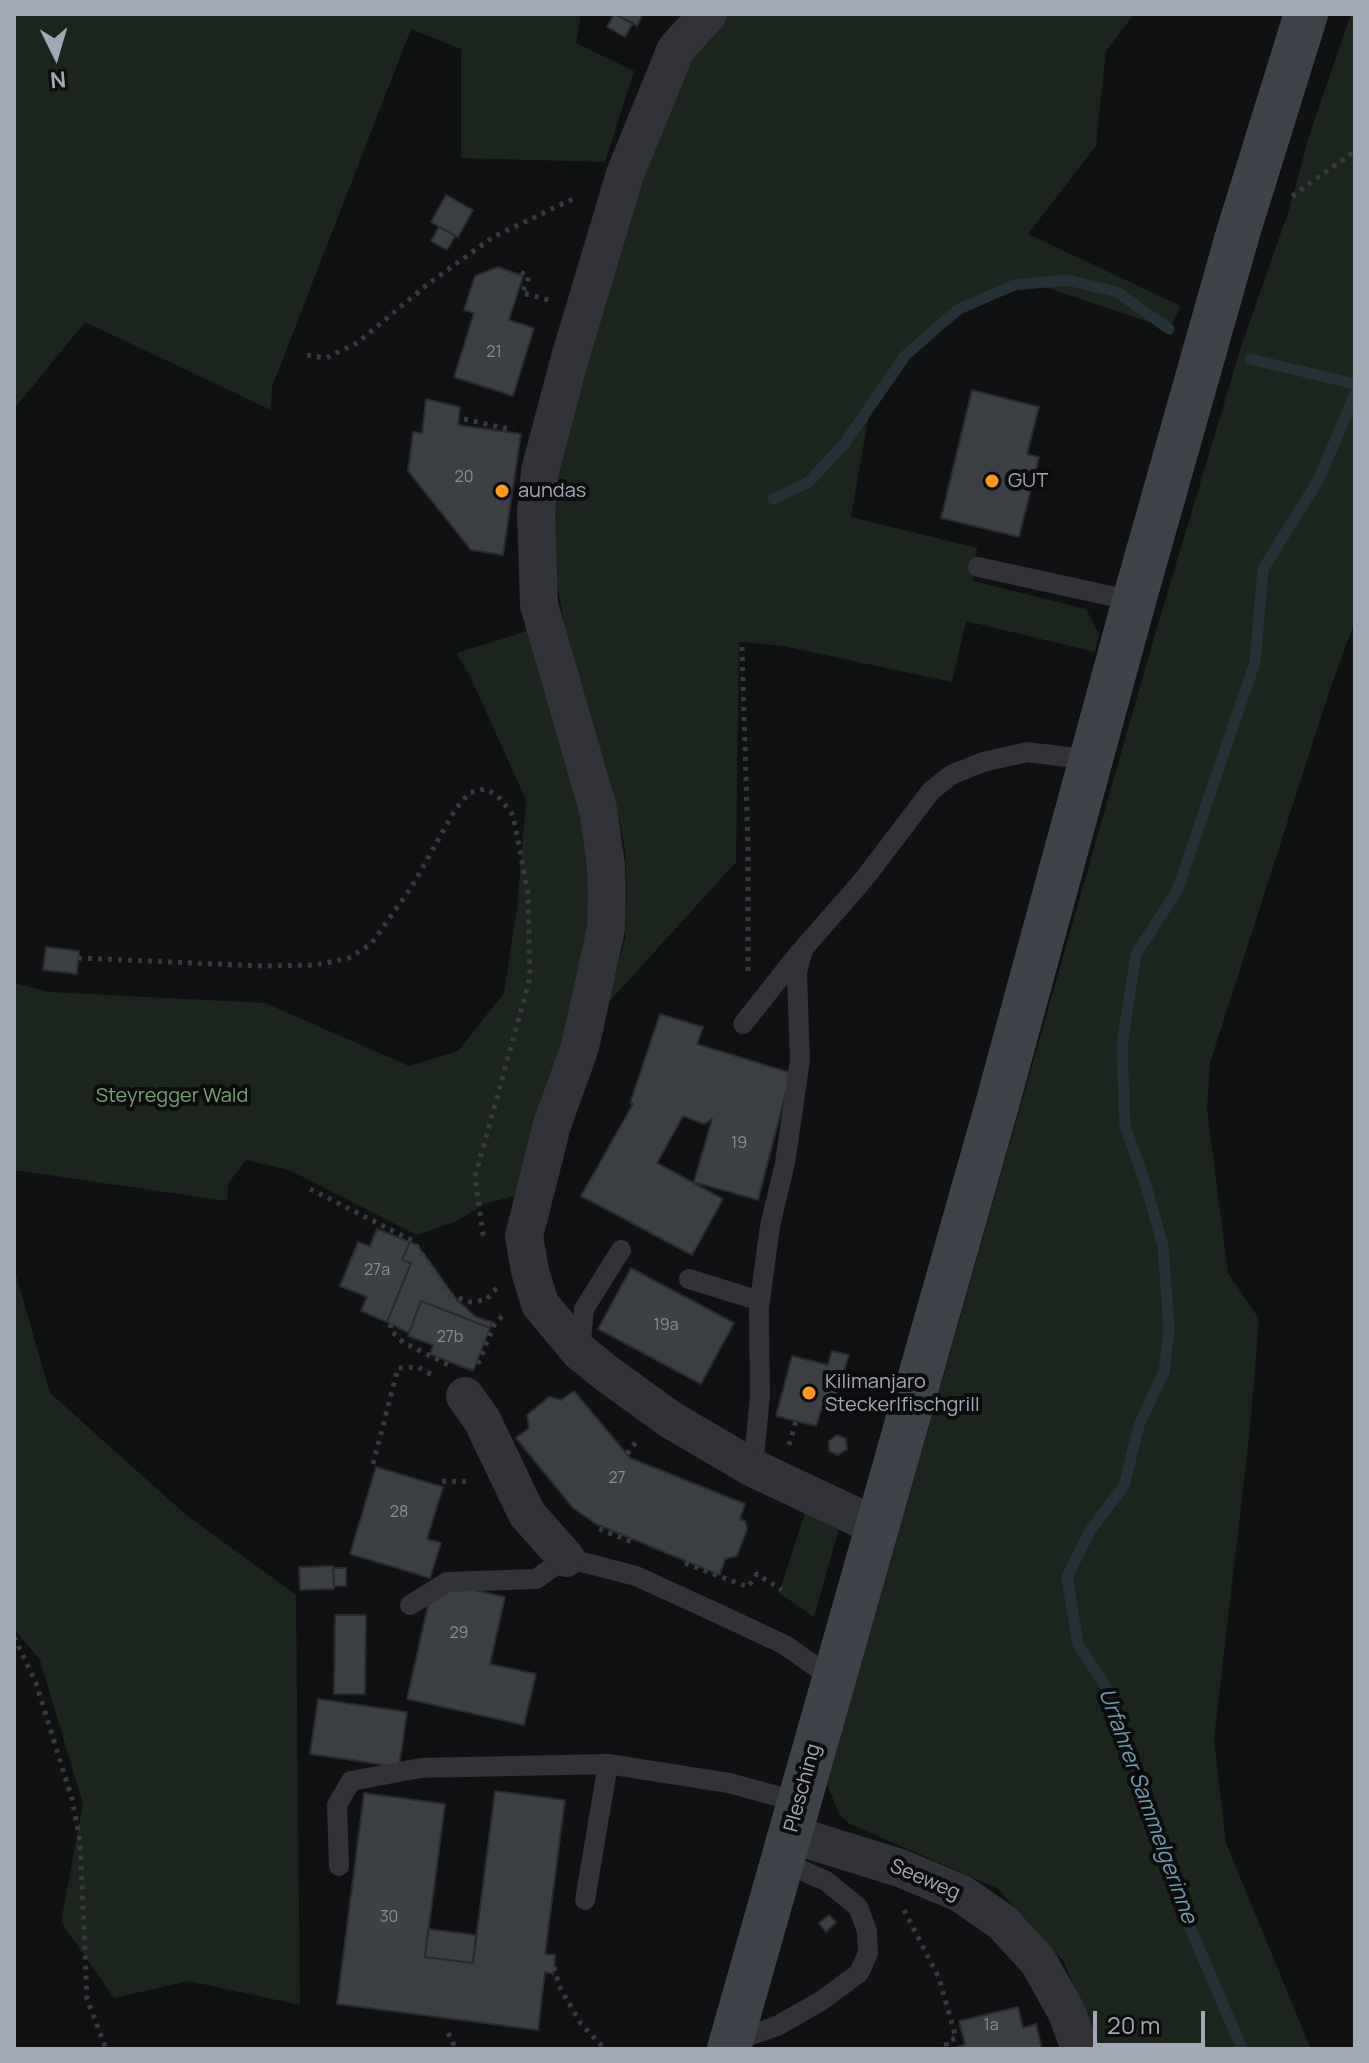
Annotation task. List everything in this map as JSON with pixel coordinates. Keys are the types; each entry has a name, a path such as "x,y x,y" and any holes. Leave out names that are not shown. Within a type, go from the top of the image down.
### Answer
{"main road":[{"name":"Plesching","path":"730,2045 997,1105 1238,233 1306,14"}],"street":[{"path":"708,14 676,49 625,174 540,471 537,501 539,605 598,809 607,896 606,929 580,1047 552,1125 524,1236 540,1304 580,1352 671,1420 753,1468 876,1526"},
{"path":"465,1396 482,1420 527,1514 566,1558"},
{"name":"Seeweg","path":"791,1833 900,1868 960,1893 1002,1922 1038,1961 1067,2013 1080,2049"}],"lane":[{"path":"978,567 1134,601"},
{"path":"743,1024 864,879 931,791 951,775 983,762 1027,752 1091,760"},
{"path":"753,1468 760,1396 760,1301 770,1226 785,1163 800,1060 797,972 803,949"},
{"path":"580,1352 584,1309 621,1250"},
{"path":"689,1279 760,1301"},
{"path":"410,1605 447,1582 536,1579 566,1558 650,1582 785,1645 833,1679"},
{"path":"585,1900 608,1764"},
{"path":"339,1866 337,1805 351,1781 420,1768 608,1764 729,1783 791,1833 826,1881 858,1907 867,1931 868,1953 859,1973 821,2001 777,2026 730,2045"}],"path":[{"path":"307,355 326,358 357,343 428,284 493,237 625,174"},
{"path":"521,272 529,277 522,293 555,302"},
{"path":"464,419 525,433"},
{"path":"742,647 748,846 747,970 761,1003"},
{"path":"78,958 262,966 316,965 349,958 371,944 411,888 455,810 469,793 485,789 497,795 513,815 528,893 530,978 475,1177 485,1246"},
{"path":"310,1189 413,1241 450,1295 470,1302 486,1300 503,1281 515,1293 540,1304"},
{"path":"391,1324 390,1330 418,1351 422,1341"},
{"path":"373,1464 398,1368 418,1367 465,1396"},
{"path":"442,1481 469,1480 476,1485"},
{"path":"734,1581 748,1587 757,1574 782,1590"},
{"path":"14,1637 36,1683 72,1799 80,1840 87,1999 106,2049"},
{"path":"900,1868 895,1887 897,1896 939,1978 956,2038 946,2042 947,2049"},
{"path":"554,1967 559,1986 581,2024 605,2049"},
{"path":"448,2033 456,2049"}],"green space":[{"path":"14,14 581,14 576,43 634,71 605,162 461,158 461,49 411,29 272,387 271,410 85,322 14,409"},
{"path":"726,14 1134,14 1106,51 1096,146 1028,234 1181,306 1169,329 1033,283 1014,285 959,309 905,356 879,390 870,408 851,517 977,548 973,581 1086,609 1099,634 1095,652 966,621 952,682 783,646 739,642 736,862 608,1003 625,938 625,850 619,817 575,685 552,555 553,495 583,368 671,89 705,32"},
{"path":"1351,14 1355,14 1355,621 1330,689 1210,1063 1207,1109 1228,1273 1259,1319 1250,1428 1214,1739 1226,1843 1311,2049 1098,2049 1064,1962 997,1888 850,1824 839,1814 827,1784 1156,631 1241,347 1290,207 1309,136"},
{"name":"Steyregger Wald","path":"528,631 589,836 588,922 578,991 518,1195 484,1204 457,1221 417,1235 289,1170 246,1160 228,1184 227,1201 14,1170 14,983 49,992 265,1003 409,1066 458,1051 504,993 517,908 526,800 470,676 456,653"},
{"path":"14,1268 50,1393 185,1514 296,1595 300,2005 189,1981 114,1998 61,1922 83,1804 40,1660 14,1629"},
{"path":"805,1513 839,1529 814,1617 779,1593"}],"building":[{"path":"614,14 633,23 625,37 607,27"},
{"path":"615,14 643,14 637,26"},
{"path":"446,195 473,210 458,237 431,222"},
{"path":"439,227 455,236 447,250 431,241"},
{"path":"498,267 523,276 509,320 534,328 513,396 454,377 474,313 464,310 475,276"},
{"name":"GUT","path":"972,390 1039,407 1027,454 1039,457 1019,537 941,518"},
{"path":"426,399 460,407 458,425 521,434 503,555 471,550 408,471 413,432 422,433"},
{"path":"46,947 79,951 77,974 43,970"},
{"path":"660,1014 703,1027 697,1044 791,1073 758,1200 694,1182 712,1119 704,1124 683,1116 657,1163 723,1199 692,1255 581,1196 633,1104 630,1103"},
{"path":"377,1229 410,1242 402,1260 411,1263 387,1322 361,1311 367,1297 340,1286 358,1242 370,1246"},
{"path":"410,1242 418,1246 457,1300 476,1317 493,1322 490,1328 421,1301 409,1333 387,1322 411,1263 402,1260"},
{"path":"631,1268 734,1323 701,1384 598,1329"},
{"path":"421,1301 490,1328 473,1371 430,1354 433,1345 408,1336"},
{"name":"Kilimanjaro Steckerlfischgrill","path":"832,1351 849,1355 830,1413 821,1410 816,1426 776,1416 792,1356 828,1365"},
{"path":"574,1391 630,1458 745,1504 740,1519 745,1521 747,1529 737,1556 725,1559 720,1575 596,1524 573,1508 516,1438 529,1428 527,1415 549,1397 561,1400"},
{"name":"Kilimanjaro Steckerlfischgrill","path":"837,1435 846,1439 847,1449 838,1455 829,1451 829,1441"},
{"path":"376,1467 443,1487 427,1539 441,1543 430,1578 350,1554"},
{"path":"333,1566 334,1589 300,1590 299,1567"},
{"path":"333,1568 346,1568 346,1586 334,1586"},
{"path":"457,1586 505,1597 490,1664 536,1674 524,1725 407,1699 428,1605"},
{"path":"335,1615 366,1615 365,1694 334,1694"},
{"path":"318,1699 407,1712 399,1767 310,1754"},
{"path":"495,1791 565,1800 545,1954 555,1955 554,1967 553,1974 545,1972 538,2030 337,2004 364,1793 445,1804 425,1957 473,1963"},
{"path":"829,1915 836,1922 826,1932 819,1923"},
{"path":"428,1929 476,1935 473,1963 425,1957"},
{"path":"1018,2007 1023,2028 1036,2024 1042,2049 953,2049 965,2044 959,2021"}],"waterway":[{"path":"773,499 809,482 844,444 905,356 941,324 959,309 1014,285 1067,280 1117,292 1169,329"},
{"path":"1250,359 1355,384"},
{"name":"Urfahrer Sammelgerinne","path":"1242,2049 1165,1869 1146,1792 1108,1690 1078,1644 1067,1577 1090,1531 1124,1486 1139,1425 1164,1372 1169,1329 1163,1246 1125,1126 1122,1045 1136,954 1177,891 1255,662 1263,569 1319,479 1355,394"}],"place":[{"name":"GUT","path":"992,481"},
{"name":"aundas","path":"502,491"},
{"name":"Kilimanjaro Steckerlfischgrill","path":"809,1393"}]}
